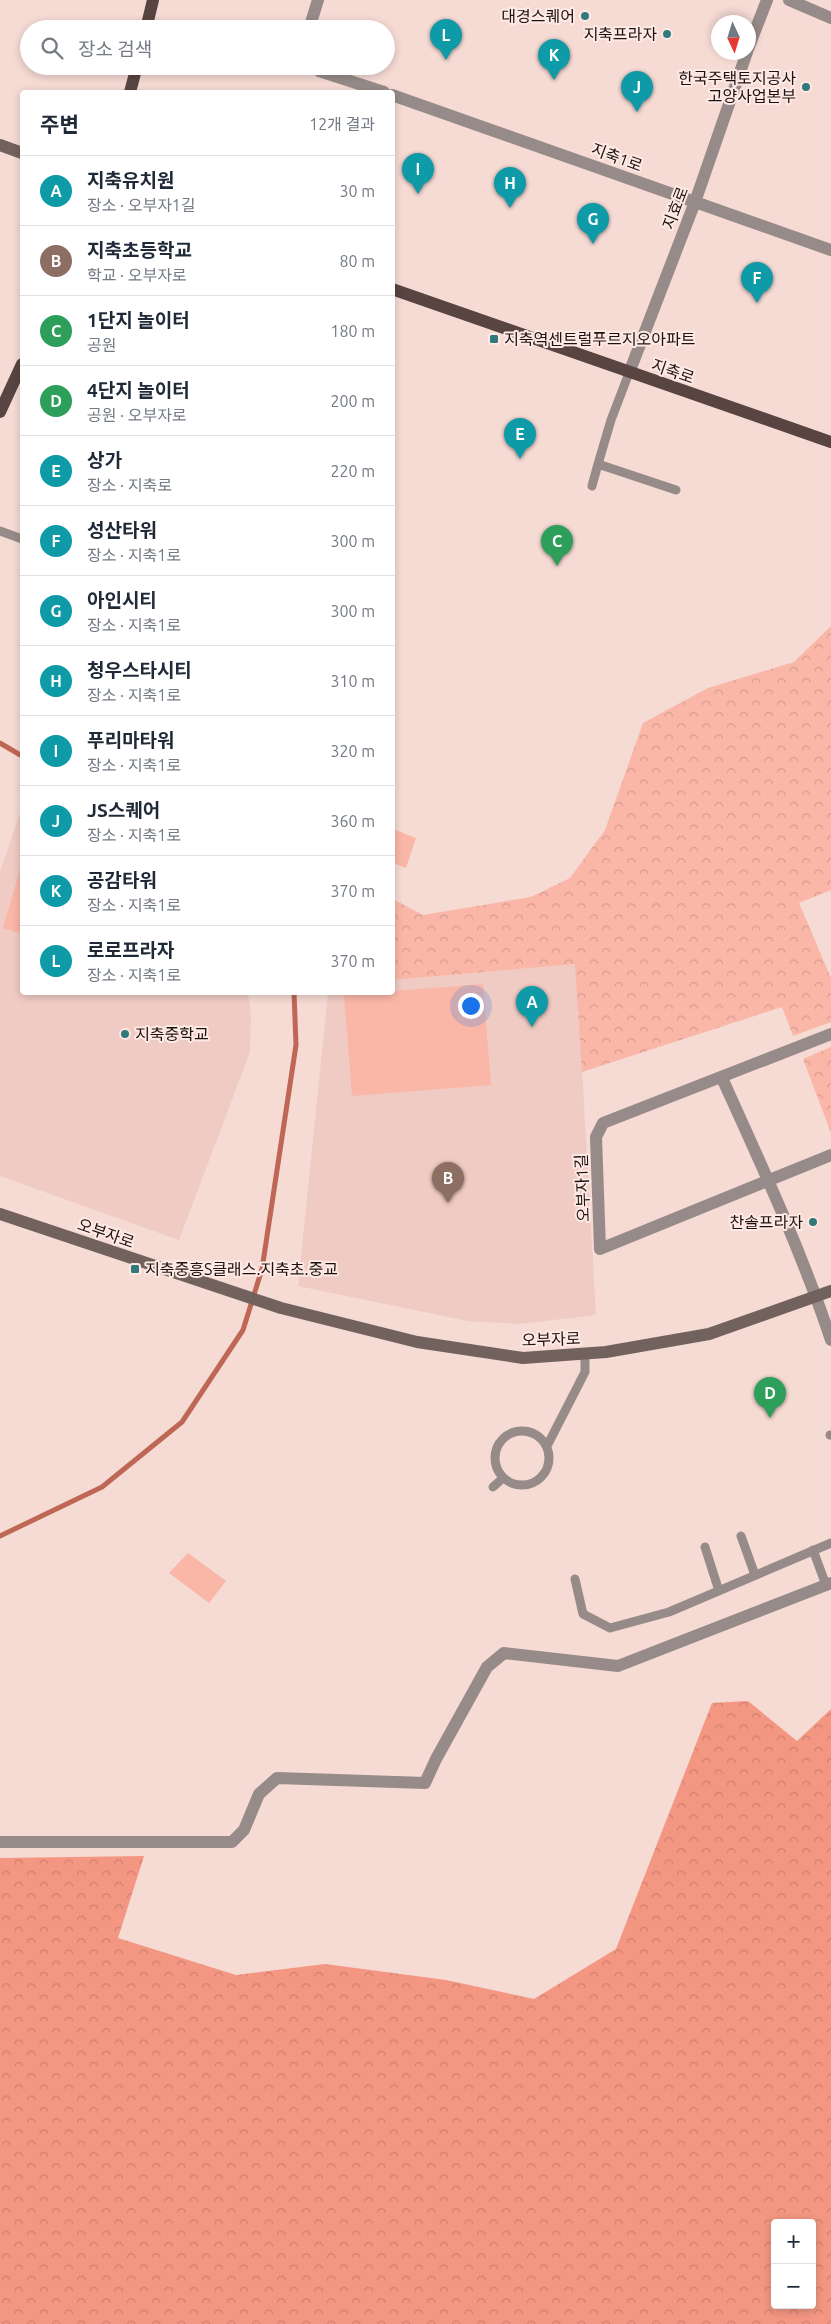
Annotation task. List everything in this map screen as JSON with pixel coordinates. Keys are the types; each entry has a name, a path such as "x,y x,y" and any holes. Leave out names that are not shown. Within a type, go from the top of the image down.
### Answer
{"main road":[{"path":"148,20 153,0"},
{"path":"131,90 135,75"},
{"path":"0,145 20,152"},
{"name":"지축로","path":"395,290 831,442"},
{"path":"0,412 20,368"},
{"name":"오부자로","path":"0,1214 229,1292 270,1304 417,1342 523,1358 585,1354 709,1334 831,1290"}],"street":[{"path":"312,20 318,0"},
{"name":"지효로","path":"756,30 767,0"},
{"path":"789,0 831,18"},
{"name":"지효로","path":"629,373 695,202 745,60"},
{"path":"331,75 378,90"},
{"name":"지축1로","path":"395,96 831,250"},
{"name":"오부자1길","path":"831,1034 603,1123 596,1137 600,1249 831,1155"},
{"path":"722,1078 768,1180 816,1297 831,1340"},
{"path":"0,1842 232,1842 244,1830 259,1794 277,1778 425,1783 487,1667 504,1653 618,1666 828,1584"}],"lane":[{"path":"592,486 611,420 629,373"},
{"path":"598,464 676,490"},
{"path":"0,531 20,538"},
{"path":"547,1446 585,1372 585,1354"},
{"path":"518,1431 527,1431 535,1434 547,1446 550,1455 549,1465 538,1480 520,1485 511,1483 503,1478 495,1462 498,1445 503,1438 518,1431"},
{"path":"493,1487 503,1478"},
{"path":"740,1536 755,1575"},
{"path":"575,1579 582,1614 610,1628 669,1612 831,1543"},
{"path":"705,1547 719,1591"},
{"path":"813,1550 828,1584"}],"shaded area":[{"name":"지축중학교","path":"20,813 20,995 248,995 251,1015 250,1052 179,1240 0,1176 0,872"},
{"path":"576,964 596,1315 519,1324 468,1321 298,1286 328,995 395,995 395,980"}],"green space":[{"path":"831,626 831,890 799,903 831,978 831,1022 793,1036 782,1007 582,1072 575,964 395,980 395,900 423,915 531,897 570,878 605,830 643,723 708,688 794,662"},
{"path":"395,830 416,838 406,868 395,864"},
{"path":"20,870 20,933 3,928"},
{"path":"483,984 491,1085 352,1096 344,995 395,995 395,991"},
{"path":"831,1047 831,1133 803,1059"},
{"path":"188,1553 226,1581 209,1603 169,1573"},
{"path":"748,1701 797,1741 831,1709 831,2324 0,2324 0,1858 144,1856 118,1938 236,1975 325,1964 446,1980 534,1999 616,1949 712,1703"}],"waterway":[{"path":"0,743 20,755"},
{"path":"0,1536 102,1487 182,1422 243,1330 262,1269 296,1045 294,995"}],"place":[{"name":"대경스퀘어","path":"585,16"},
{"name":"지축프라자","path":"667,34"},
{"name":"로로프라자","path":"446,60"},
{"name":"공감타워","path":"554,80"},
{"name":"한국주택토지공사 고양사업본부","path":"806,87"},
{"name":"JS스퀘어","path":"637,112"},
{"name":"푸리마타워","path":"418,194"},
{"name":"청우스타시티","path":"510,208"},
{"name":"아인시티","path":"593,244"},
{"name":"성산타워","path":"757,303"},
{"name":"지축역센트럴푸르지오아파트","path":"494,339"},
{"name":"상가","path":"520,459"},
{"name":"1단지 놀이터","path":"557,566"},
{"name":"지축유치원","path":"532,1027"},
{"name":"지축중학교","path":"125,1034"},
{"name":"지축초등학교","path":"448,1203"},
{"name":"찬솔프라자","path":"813,1222"},
{"name":"지축중흥S클래스.지축초.중교","path":"135,1269"},
{"name":"4단지 놀이터","path":"770,1418"}]}
